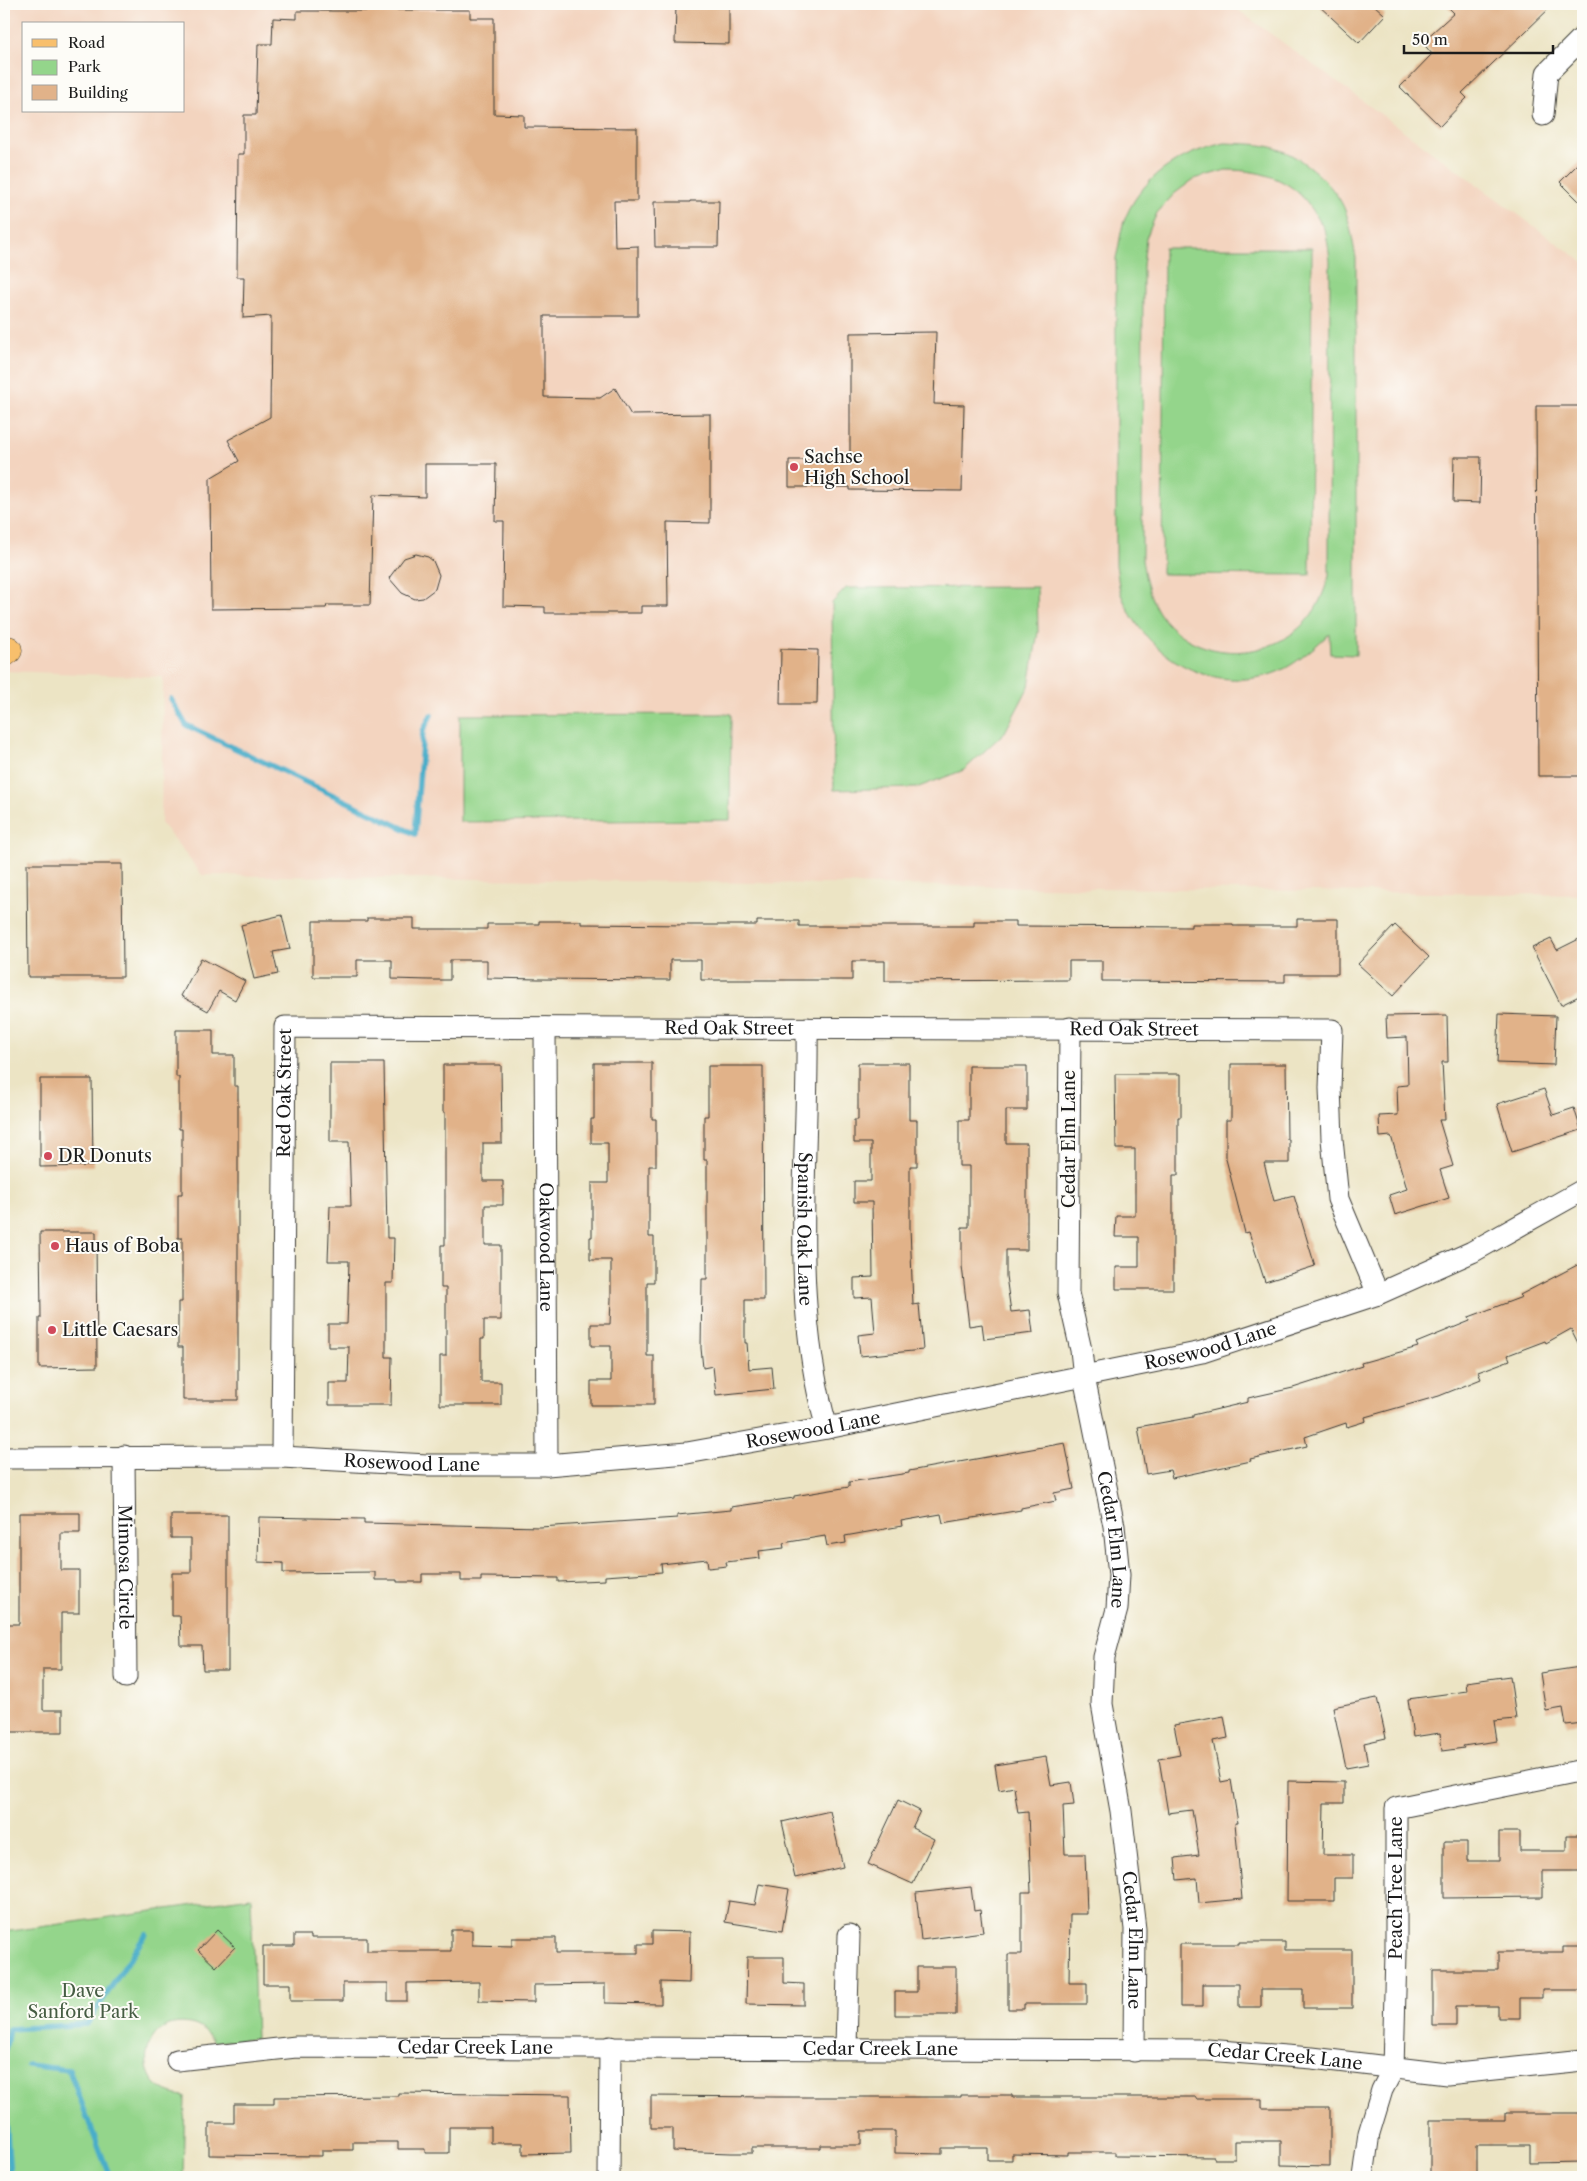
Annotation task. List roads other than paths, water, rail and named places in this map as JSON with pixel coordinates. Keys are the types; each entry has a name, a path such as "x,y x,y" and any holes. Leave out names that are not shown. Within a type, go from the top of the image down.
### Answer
{"street":[{"path":"1543,115 1547,73 1583,37"},
{"name":"Red Oak Street","path":"282,1457 284,1027 1332,1030 1330,1088 1332,1139 1338,1199 1378,1294"},
{"name":"Oakwood Lane","path":"545,1028 547,1465"},
{"name":"Spanish Oak Lane","path":"808,1028 804,1235 806,1300 810,1350 819,1400 827,1428"},
{"name":"Cedar Elm Lane","path":"1070,1028 1068,1293 1081,1350 1084,1377 1114,1526 1119,1575 1117,1609 1104,1657 1102,1704 1121,1811 1135,1929 1134,2051"},
{"name":"Rosewood Lane","path":"4,1458 124,1456 282,1457 427,1465 547,1465 687,1453 827,1428 1202,1352 1378,1294 1472,1252 1583,1190"},
{"name":"Mimosa Circle","path":"124,1456 126,1677"},
{"name":"Peach Tree Lane","path":"1393,2069 1396,1953 1396,1808 1583,1770"},
{"path":"846,2047 849,1935"},
{"name":"Cedar Creek Lane","path":"177,2060 296,2047 846,2047 1217,2051 1312,2058 1447,2074 1583,2060"},
{"path":"609,2177 610,2047"},
{"path":"1363,2177 1369,2133 1382,2090 1393,2069"}],"waterway":[{"path":"171,699 186,725 415,834 423,731 431,715"},
{"path":"4,2055 9,2029 87,2024 146,1934"},
{"path":"28,2065 69,2070 110,2177"},
{"path":"4,2091 10,2177"}],"place":[{"name":"Sachse High School","path":"794,467"},
{"name":"DR Donuts","path":"48,1156"},
{"name":"Haus of Boba","path":"55,1246"},
{"name":"Little Caesars","path":"52,1330"}],"park label":[{"name":"Dave Sanford Park","path":"83,2001"}]}
